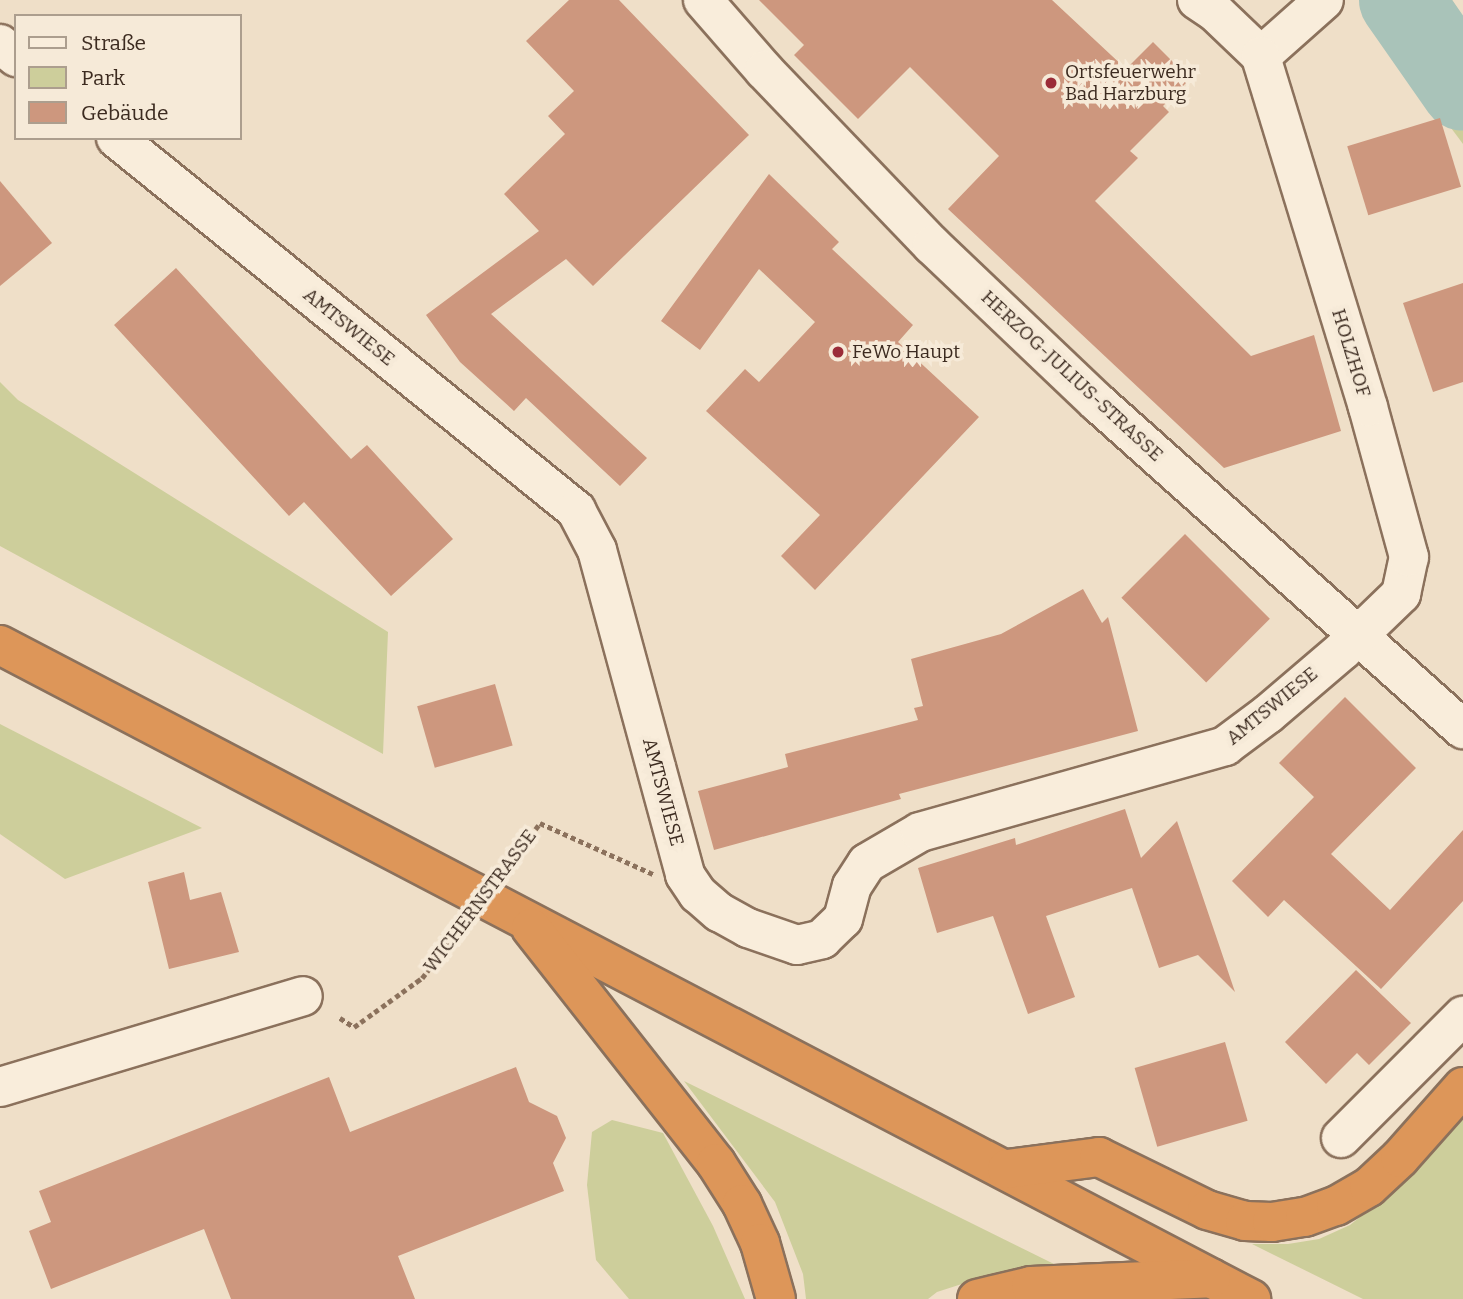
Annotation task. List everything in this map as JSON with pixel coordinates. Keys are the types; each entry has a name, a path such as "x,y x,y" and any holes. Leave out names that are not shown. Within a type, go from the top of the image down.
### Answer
{"highway":[{"path":"0,645 1007,1169 1251,1299"},
{"path":"523,918 716,1163 743,1204 760,1243 776,1299"},
{"path":"1007,1169 1099,1157 1207,1210 1245,1221 1272,1222 1306,1217 1336,1206 1369,1187 1401,1158 1463,1087"},
{"path":"977,1299 1031,1286 1211,1278"}],"street":[{"name":"HERZOG-JULIUS-STRASSE","path":"703,0 764,70 932,246 1097,402 1463,729"},
{"name":"HOLZHOF","path":"1198,0 1215,12 1261,56 1368,407 1409,557 1401,594 1357,637"},
{"path":"1261,56 1324,0"},
{"path":"0,44 14,55"},
{"name":"AMTSWIESE","path":"119,140 576,510 597,550 685,875 698,894 719,912 748,928 797,945 822,939 843,919 852,886 867,863 892,846 920,832 1225,746 1268,715 1357,637"},
{"path":"0,1087 303,996"},
{"path":"1341,1138 1463,1016"}],"path":[{"name":"WICHERNSTRASSE","path":"354,1027 422,978 540,823 653,874"}],"green space":[{"path":"1416,0 1452,0 1463,17 1463,144 1379,31"},
{"path":"0,382 18,400 388,632 383,754 0,546"},
{"path":"0,724 202,828 65,879 0,834"},
{"path":"684,1081 1054,1264 999,1272 937,1292 928,1299 806,1299 803,1274 775,1202"},
{"path":"1463,1119 1463,1299 1363,1299 1252,1244 1288,1244 1319,1239 1350,1225 1395,1189"},
{"path":"612,1120 663,1133 713,1226 745,1299 629,1299 596,1260 587,1185 592,1132"}],"building":[{"path":"569,0 619,0 749,135 593,286 566,259 491,314 647,458 620,486 526,398 514,411 460,362 426,315 539,231 504,194 565,134 548,116 574,91 526,41"},
{"path":"759,0 1052,0 1126,69 1153,42 1190,79 1163,106 1169,112 1130,151 1138,158 1095,201 1251,356 1314,335 1341,431 1224,468 948,209 999,156 910,67 858,119 794,55 804,45"},
{"path":"1440,118 1461,187 1368,215 1347,146"},
{"path":"769,174 839,242 832,249 913,325 898,342 979,417 815,590 781,556 820,515 706,411 745,369 759,382 815,322 759,269 700,350 661,321"},
{"path":"0,181 52,243 0,286"},
{"path":"176,268 351,459 367,445 453,539 391,596 304,502 289,516 114,325"},
{"path":"1463,283 1463,382 1433,392 1403,303"},
{"path":"1185,534 1270,619 1206,682 1121,598"},
{"path":"1083,589 1102,623 1108,617 1138,731 899,794 901,799 714,850 698,791 788,767 785,754 918,720 914,708 923,706 911,659 1001,634"},
{"path":"495,684 513,746 435,768 417,706"},
{"path":"1345,697 1416,768 1331,854 1390,910 1463,830 1463,901 1381,989 1284,900 1268,917 1232,881 1314,797 1279,763"},
{"path":"1125,809 1141,858 1177,821 1235,992 1198,955 1159,968 1132,888 1046,916 1075,997 1028,1014 993,916 937,933 918,868 1015,838 1016,845"},
{"path":"184,872 190,900 221,892 239,952 169,969 148,882"},
{"path":"1356,970 1411,1023 1369,1065 1357,1053 1326,1084 1285,1042"},
{"path":"1225,1042 1248,1121 1157,1147 1135,1068"},
{"path":"516,1067 529,1102 557,1116 566,1138 553,1163 564,1191 398,1256 415,1299 231,1299 204,1229 51,1289 29,1231 51,1222 39,1191 329,1077 350,1132"}],"waterway":[{"path":"1401,0 1463,89"}],"place":[{"name":"Ortsfeuerwehr Bad Harzburg","path":"1051,83"},
{"name":"FeWo Haupt","path":"838,352"}]}
